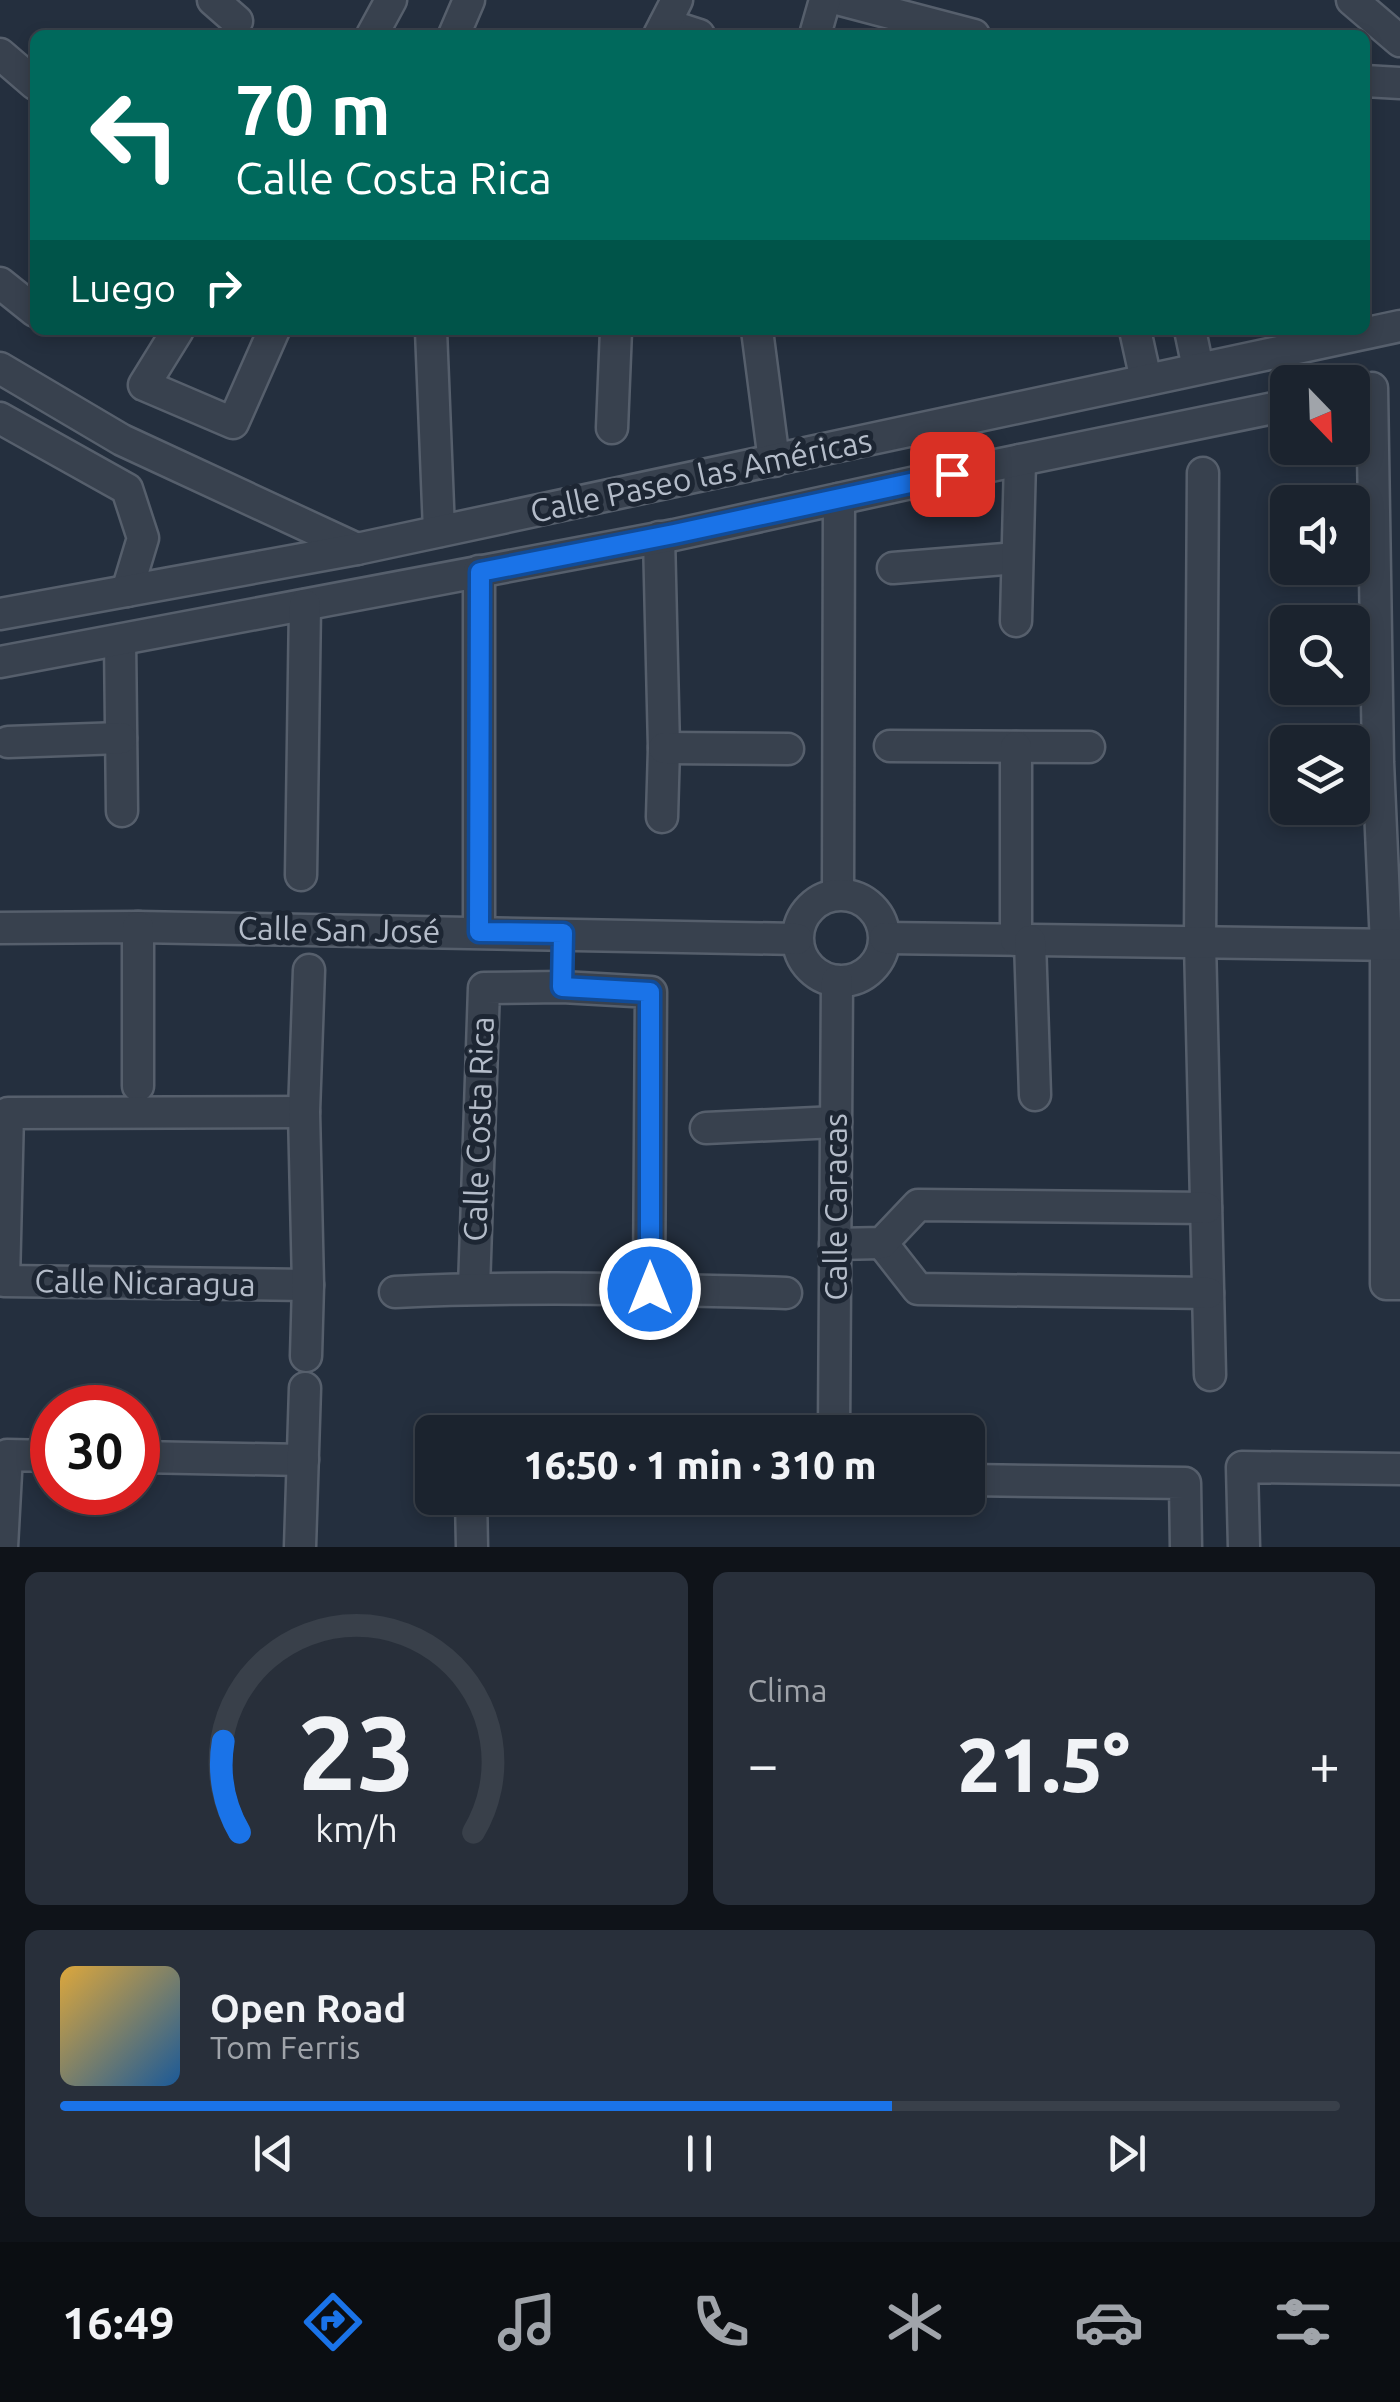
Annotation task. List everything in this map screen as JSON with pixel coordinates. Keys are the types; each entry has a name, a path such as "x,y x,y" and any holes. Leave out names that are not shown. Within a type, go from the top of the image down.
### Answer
{"street":[{"path":"214,0 237,21"},
{"path":"375,30 391,0"},
{"path":"456,30 469,0"},
{"path":"816,30 825,0"},
{"path":"841,0 955,30"},
{"path":"1352,0 1400,40"},
{"path":"0,54 30,80"},
{"path":"1370,81 1400,83"},
{"path":"0,282 30,306"},
{"name":"Calle Paseo las Américas","path":"1370,332 1400,326"},
{"path":"175,335 144,385 232,423 272,335"},
{"path":"431,335 439,532"},
{"path":"612,428 616,335"},
{"path":"758,335 774,461"},
{"path":"1136,335 1146,380"},
{"path":"1191,335 1198,368"},
{"name":"Calle Paseo las Américas","path":"0,614 357,549 1357,335"},
{"path":"0,368 122,440 357,549"},
{"path":"1375,387 1388,581 1393,945 1386,1284 1400,1284"},
{"name":"Calle Paseo las Américas","path":"0,662 659,537 1270,409"},
{"path":"0,418 127,489 143,538 127,591"},
{"path":"1016,621 1020,460"},
{"path":"1203,473 1200,942 1210,1375"},
{"path":"838,894 839,498"},
{"path":"528,513 533,561"},
{"path":"659,537 662,817"},
{"path":"893,568 1018,558"},
{"path":"479,932 480,572"},
{"path":"301,874 305,605"},
{"path":"120,640 122,810"},
{"path":"8,742 121,738"},
{"path":"890,746 1089,748"},
{"path":"1016,747 1023,941 1035,1096"},
{"path":"664,748 788,749"},
{"path":"838,894 861,899 878,915 884,938 878,961 860,977 837,981 817,974 803,959 797,939 802,918 817,902 838,894"},
{"path":"138,927 138,1086"},
{"name":"Calle San José","path":"0,928 797,939"},
{"path":"562,987 563,933"},
{"path":"884,938 1393,945"},
{"path":"306,1356 304,1112 309,970"},
{"name":"Calle Caracas","path":"834,1415 837,981"},
{"name":"Calle Costa Rica","path":"474,1288 484,988 562,987 650,992 650,1289"},
{"name":"Calle Nicaragua","path":"304,1112 8,1112 2,1198 4,1281 308,1285"},
{"path":"706,1128 836,1122"},
{"path":"836,1244 882,1243 918,1205 1206,1208"},
{"path":"882,1243 918,1289 1208,1293"},
{"name":"Calle Costa Rica","path":"394,1292 474,1288 786,1293"},
{"path":"300,1547 305,1388"},
{"path":"2,1544 7,1455 30,1456"},
{"path":"160,1457 302,1460"},
{"path":"1244,1547 1242,1467 1400,1470"},
{"path":"985,1480 1185,1483 1186,1547"},
{"path":"472,1515 472,1547"}],"route":[{"path":"650,1289 650,992 562,987 563,933 479,932 480,572 952,474"}]}
